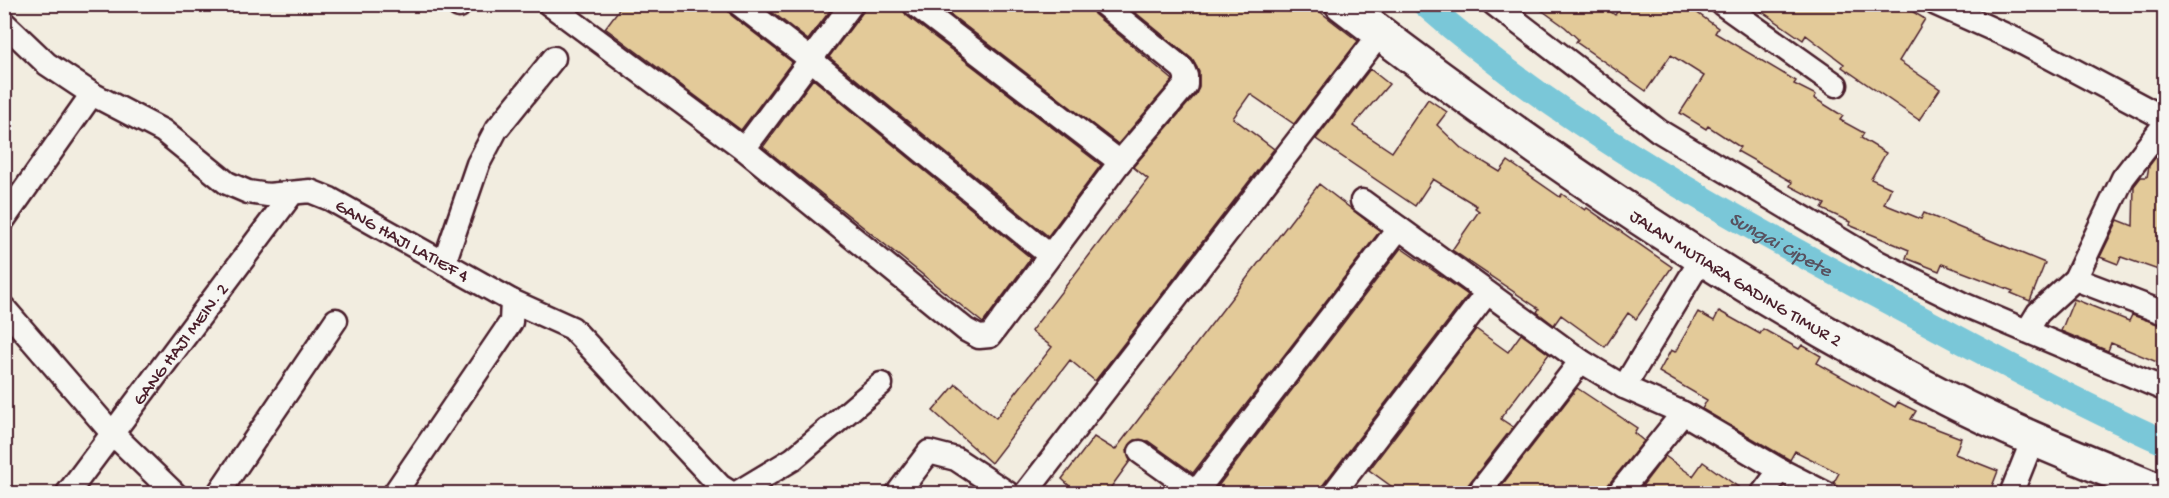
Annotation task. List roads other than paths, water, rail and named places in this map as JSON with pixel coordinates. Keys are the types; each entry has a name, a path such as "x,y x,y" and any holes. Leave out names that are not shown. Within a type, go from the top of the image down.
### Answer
{"street":[{"path":"549,4 744,149 966,330 979,337 990,336 1048,255 1120,162 1186,85 1183,69 1103,4"},
{"path":"739,4 810,59 1048,255"},
{"path":"744,149 852,4"},
{"path":"914,4 1120,162"},
{"name":"JALAN MUTIARA GADING TIMUR 2","path":"1342,4 1573,174 1702,258 1861,353 2033,439 2164,494"},
{"path":"1494,4 1659,131 1878,262 1965,305 2164,389"},
{"path":"1722,4 1836,85"},
{"path":"1936,4 2017,40 2164,118"},
{"name":"GANG HAJI LATIEF 4","path":"4,23 47,64 92,93 163,131 227,183 248,192 291,195 310,191 330,199 512,301 572,328 720,486 734,494"},
{"path":"1025,494 1380,34"},
{"path":"444,263 478,164 496,130 554,58"},
{"path":"4,219 92,93"},
{"path":"2027,331 2038,313 2075,279 2123,178 2164,125"},
{"name":"GANG HAJI MEIN. 2","path":"67,494 291,195"},
{"path":"1362,201 1581,361 1624,387 1683,413 1780,470 1827,494"},
{"path":"1140,452 1198,493 1399,228"},
{"path":"1624,387 1702,258"},
{"path":"2075,279 2164,313"},
{"path":"1333,494 1487,292"},
{"path":"394,494 510,322 512,301"},
{"path":"4,308 112,433 175,494"},
{"path":"218,494 336,320"},
{"path":"1478,494 1581,361"},
{"path":"734,494 793,459 880,384"},
{"path":"1618,494 1683,413"},
{"path":"2011,494 2033,439"},
{"path":"897,494 929,452 941,453 956,459 1009,494"},
{"path":"1762,494 1780,470"}],"waterway":[{"name":"Sungai Cipete","path":"1425,4 1526,85 1579,122 1688,190 1744,223 1972,346 2164,442"}]}
